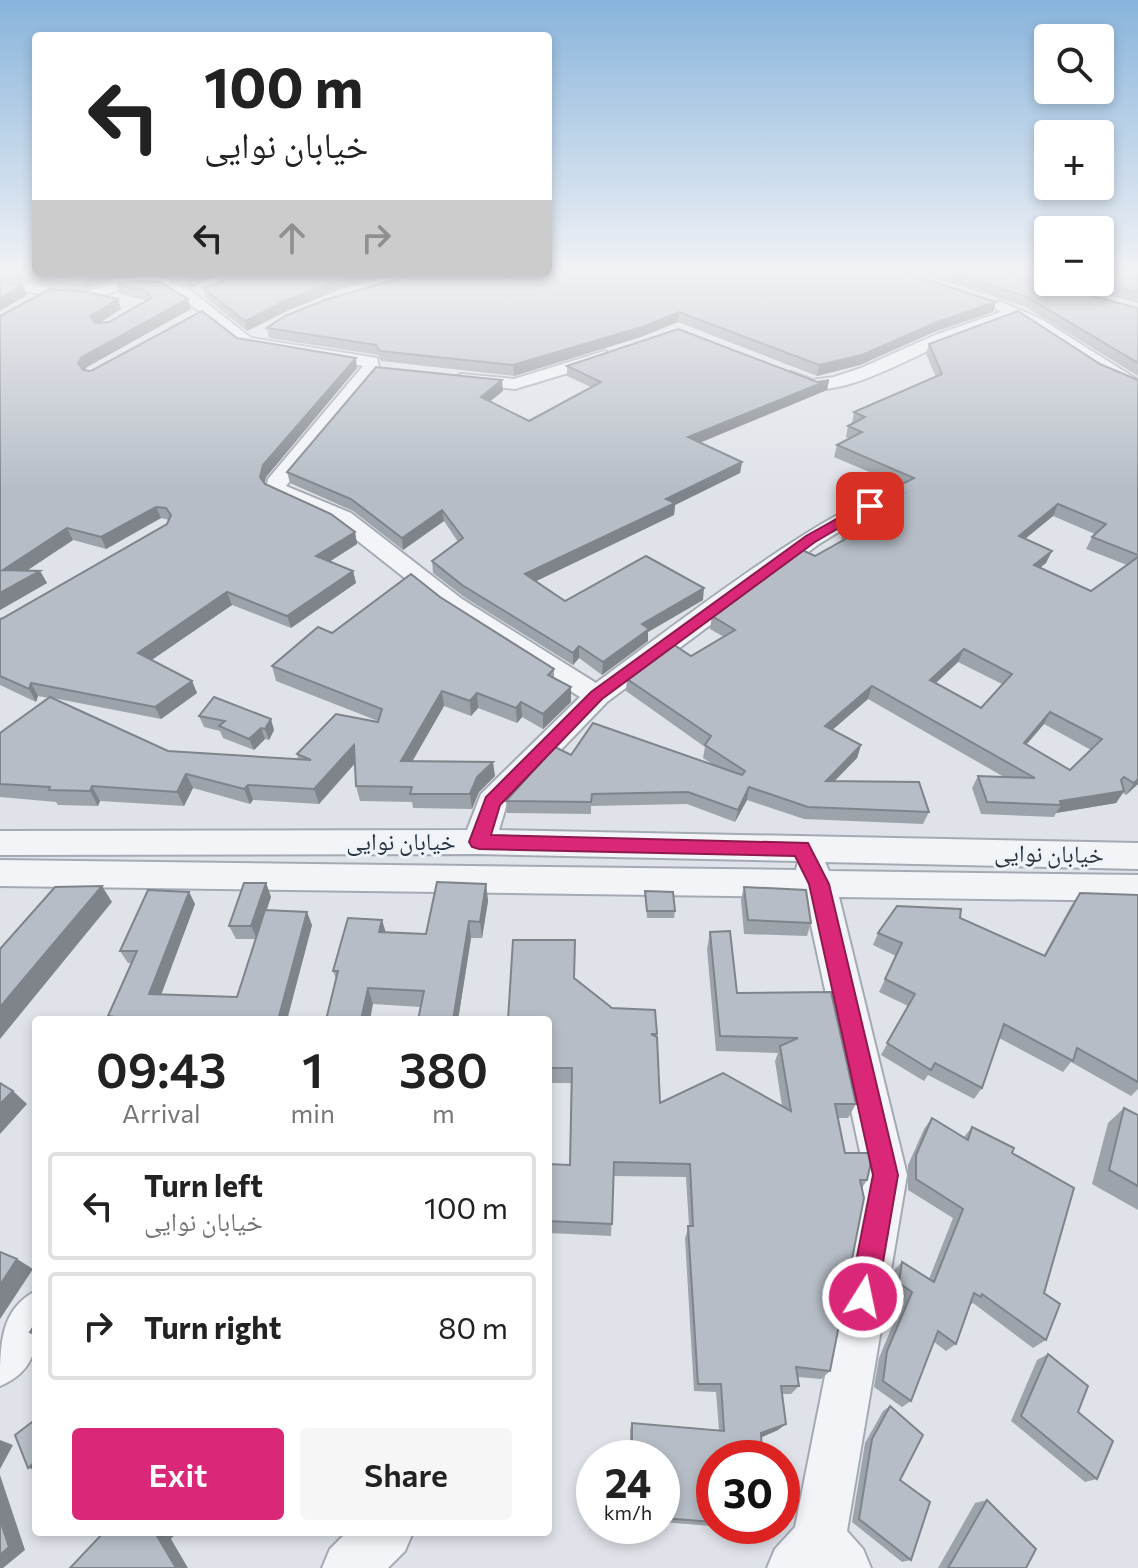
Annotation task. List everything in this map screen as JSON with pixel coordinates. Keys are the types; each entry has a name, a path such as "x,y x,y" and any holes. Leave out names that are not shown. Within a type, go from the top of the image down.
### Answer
{"street":[{"path":"257,344 302,353 364,359 378,368 275,483 276,489 343,518 453,604 597,696"},
{"path":"768,368 811,385 836,382 867,372 928,344"},
{"path":"1066,344 1138,387"},
{"path":"447,377 515,384 621,351"},
{"path":"479,842 492,802 597,696 811,539 870,506"},
{"name":"خیابان نوایی","path":"0,843 479,842 1138,888"},
{"name":"خیابان نوایی","path":"0,873 810,866 1138,856"},
{"path":"810,866 886,1175 819,1559"},
{"path":"0,1362 32,1319"},
{"path":"349,1568 382,1536"}],"building":[{"path":"0,344 105,344 82,357 78,363 83,370 91,371 141,344 274,344 356,358 263,465 260,477 265,484 331,514 355,532 316,556 353,571 287,616 227,592 138,653 192,681 155,707 31,683 29,689 0,676 0,619 167,524 171,515 166,508 156,507 101,537 67,528 3,570 40,571 0,593"},
{"path":"371,344 584,344 513,365 380,351 376,345"},
{"path":"632,344 718,344 817,382 829,380 688,437 742,462 666,499 675,503 525,574 565,601 646,556 704,588 642,624 649,629 603,662 579,646 573,653 462,585 432,561 463,538 442,510 402,538 351,499 287,472 376,367 502,380 481,397 529,421 601,382 567,366"},
{"path":"764,344 887,344 862,355 819,365"},
{"path":"929,344 1069,344 1100,364 1138,380 1138,555 1092,537 1106,524 1058,504 1019,536 1052,551 1034,565 1091,591 1138,557 1138,779 1134,783 1124,777 1121,780 1124,791 1060,801 1061,805 987,802 978,776 1035,778 872,686 825,726 861,745 826,781 919,782 929,812 808,807 749,787 738,810 688,792 592,794 591,802 506,801 555,747 571,755 593,723 742,775 745,771 705,745 711,736 627,679 674,645 691,656 735,630 712,616 802,550 815,556 856,533 844,527 903,493 894,488 914,478 837,445 862,432 848,426 865,417 854,412 942,374","holes":["964,649 1012,674 981,708 930,680","1050,712 1102,739 1070,770 1024,743"]},
{"path":"1106,344 1138,344 1138,363"},
{"path":"411,574 440,597 554,669 548,675 571,687 543,714 521,702 516,708 477,693 470,701 442,691 401,761 493,762 477,777 470,794 410,794 412,787 356,786 354,745 314,789 248,785 244,789 186,774 177,792 92,786 90,791 49,790 50,787 0,784 0,733 50,697 168,751 311,760 297,754 336,714 378,722 382,709 272,666 318,627 332,633"},
{"path":"214,697 271,719 265,729 261,728 249,739 219,726 225,721 199,716"},
{"path":"437,882 486,884 480,922 469,921 454,1016 419,1016 424,991 368,988 362,1016 327,1016 338,971 333,971 348,918 382,920 379,932 426,934"},
{"path":"244,883 266,883 251,926 229,926"},
{"path":"102,886 0,1007 0,949 55,887"},
{"path":"744,887 806,890 811,923 748,920"},
{"path":"148,890 189,892 149,994 237,997 265,910 307,912 279,1016 108,1016 137,951 120,951"},
{"path":"645,891 673,892 675,911 647,911"},
{"path":"1080,893 1138,895 1138,1082 1077,1048 1073,1061 1004,1024 982,1088 935,1063 931,1070 887,1043 915,994 885,979 902,943 878,933 897,906 961,909 960,918 1045,956"},
{"path":"730,931 737,993 831,992 856,1104 835,1104 845,1153 869,1153 871,1162 867,1180 860,1180 864,1198 830,1371 796,1367 799,1386 781,1386 786,1424 761,1433 761,1440 696,1440 696,1521 680,1519 680,1440 632,1440 632,1423 724,1431 721,1384 698,1384 688,1226 693,1226 690,1164 614,1162 612,1224 552,1221 552,1164 570,1165 572,1068 552,1068 552,1016 508,1016 513,940 575,940 574,978 612,1008 655,1010 657,1034 651,1034 657,1037 660,1103 723,1073 791,1111 780,1046 798,1038 720,1036 710,932"},
{"path":"0,1083 13,1091 0,1104"},
{"path":"1124,1108 1138,1115 1138,1186 1109,1170"},
{"path":"932,1118 968,1140 972,1127 1014,1148 1012,1153 1074,1188 1044,1293 1060,1304 1046,1340 982,1294 981,1297 974,1293 956,1344 938,1331 911,1401 883,1381 887,1351 912,1292 899,1283 902,1262 934,1282 963,1209 916,1179 916,1155"},
{"path":"0,1252 17,1259 0,1285"},
{"path":"1048,1354 1088,1386 1078,1412 1113,1441 1097,1479 1021,1416"},
{"path":"890,1406 923,1435 900,1480 930,1502 911,1560 859,1519 872,1439"},
{"path":"32,1422 32,1464 28,1468 15,1435"},
{"path":"987,1500 1036,1549 1026,1568 948,1568"},
{"path":"0,1520 9,1547 0,1555"},
{"path":"100,1536 157,1536 176,1568 70,1568"}],"route":[{"path":"863,1297 886,1175 819,884 801,849 479,842 492,802 597,696 811,539 870,506"}]}
